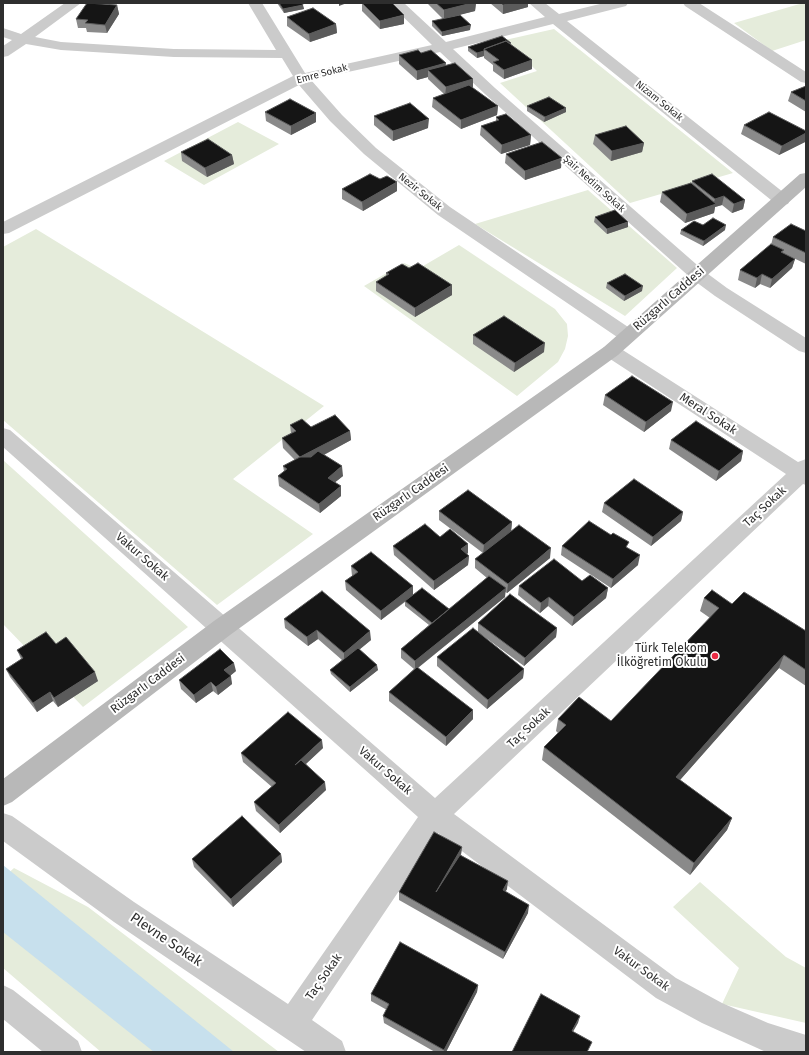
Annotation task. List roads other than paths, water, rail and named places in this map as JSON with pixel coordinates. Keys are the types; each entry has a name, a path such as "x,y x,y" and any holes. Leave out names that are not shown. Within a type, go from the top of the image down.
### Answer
{"street":[{"path":"3,53 74,3"},
{"name":"Nezir Sokak","path":"255,3 301,78 336,118 370,151 444,211 627,335"},
{"name":"Şair Nedim Sokak","path":"396,3 442,47 698,275 721,292 806,347"},
{"name":"Nizam Sokak","path":"536,3 782,200"},
{"name":"Emre Sokak","path":"3,229 301,78 442,47 621,3"},
{"path":"690,3 806,79"},
{"path":"3,32 23,39 61,46 174,54 286,54"},
{"name":"Rüzgarlı Caddesi","path":"3,794 222,628 611,351 627,335 698,275 806,178"},
{"name":"Meral Sokak","path":"611,351 696,407 804,472"},
{"name":"Vakur Sokak","path":"3,435 435,815 666,988 712,1013 766,1037 806,1050"},
{"name":"Taç Sokak","path":"292,1024 435,815 804,472"},
{"name":"Plevne Sokak","path":"3,825 124,912 292,1024 331,1052"},
{"path":"3,1000 67,1052"}],"water":[{"path":"3,865 234,1052 154,1052 3,932"}],"place":[{"name":"Türk Telekom İlköğretim Okulu","path":"715,656"}]}
